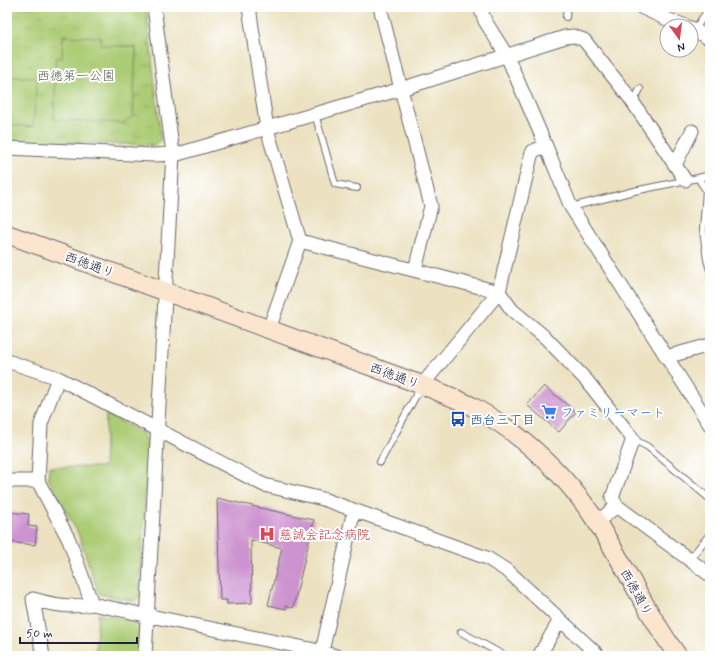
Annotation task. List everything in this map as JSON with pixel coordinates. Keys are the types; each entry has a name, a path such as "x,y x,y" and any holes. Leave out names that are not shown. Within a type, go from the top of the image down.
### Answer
{"street":[{"path":"145,656 173,154 154,7"},
{"path":"249,7 267,129 300,241 269,329"},
{"path":"380,7 431,206 415,270"},
{"path":"480,7 485,21 507,56 571,207 710,425"},
{"path":"641,7 665,18"},
{"path":"699,33 710,39"},
{"path":"7,148 153,155 183,153 401,89 507,56 565,34 584,40 633,103 685,180"},
{"path":"675,166 692,132"},
{"path":"422,384 499,292 530,156 533,151 546,146"},
{"name":"西徳通り","path":"7,234 422,384 476,409 500,424 545,460 582,501 611,545 650,615 678,656"},
{"path":"300,241 499,292 512,310 546,338 587,381 633,438 612,498 617,506 710,575"},
{"path":"666,357 710,345"},
{"path":"7,361 58,378 264,485 355,508 487,558 509,572 599,656"},
{"path":"58,378 41,424 38,481 69,540 92,604"},
{"path":"7,481 38,481"},
{"path":"597,522 617,506"},
{"path":"321,654 355,508"},
{"path":"43,656 33,599 54,605 79,607 92,604 310,649 321,654 336,656"},
{"path":"539,656 560,620"}],"lane":[{"path":"566,17 567,7"},
{"path":"699,19 710,7"},
{"path":"633,103 640,89"},
{"path":"315,114 335,184 357,188"},
{"path":"571,207 634,191 710,175"},
{"path":"698,178 706,190 703,230 707,260 710,270"},
{"path":"380,462 422,384"},
{"path":"633,438 648,447 710,499"},
{"path":"689,560 710,534"},
{"path":"461,632 505,656"}],"green space":[{"name":"西徳第一公園","path":"7,7 146,7 161,139 156,145 7,141"},
{"path":"63,36 101,37 101,45 136,47 133,116 124,123 54,120 56,58 62,58"},
{"path":"7,77 34,77 37,80 33,127 7,125"},
{"path":"106,414 141,432 148,441 139,597 135,601 99,594 78,533 48,478 49,467 104,467"},
{"path":"98,614 133,621 140,628 138,656 95,656"}],"building":[{"path":"544,386 576,412 559,432 527,405"},
{"path":"217,498 314,520 293,608 286,606 286,609 268,605 282,548 251,540 252,603 227,604 227,600 220,600"},
{"path":"7,512 29,514 28,526 37,527 35,545 7,542"}],"place":[{"name":"ファミリーマート","path":"549,412"},
{"name":"西台三丁目","path":"458,419"},
{"name":"慈誠会記念病院","path":"267,534"}]}
